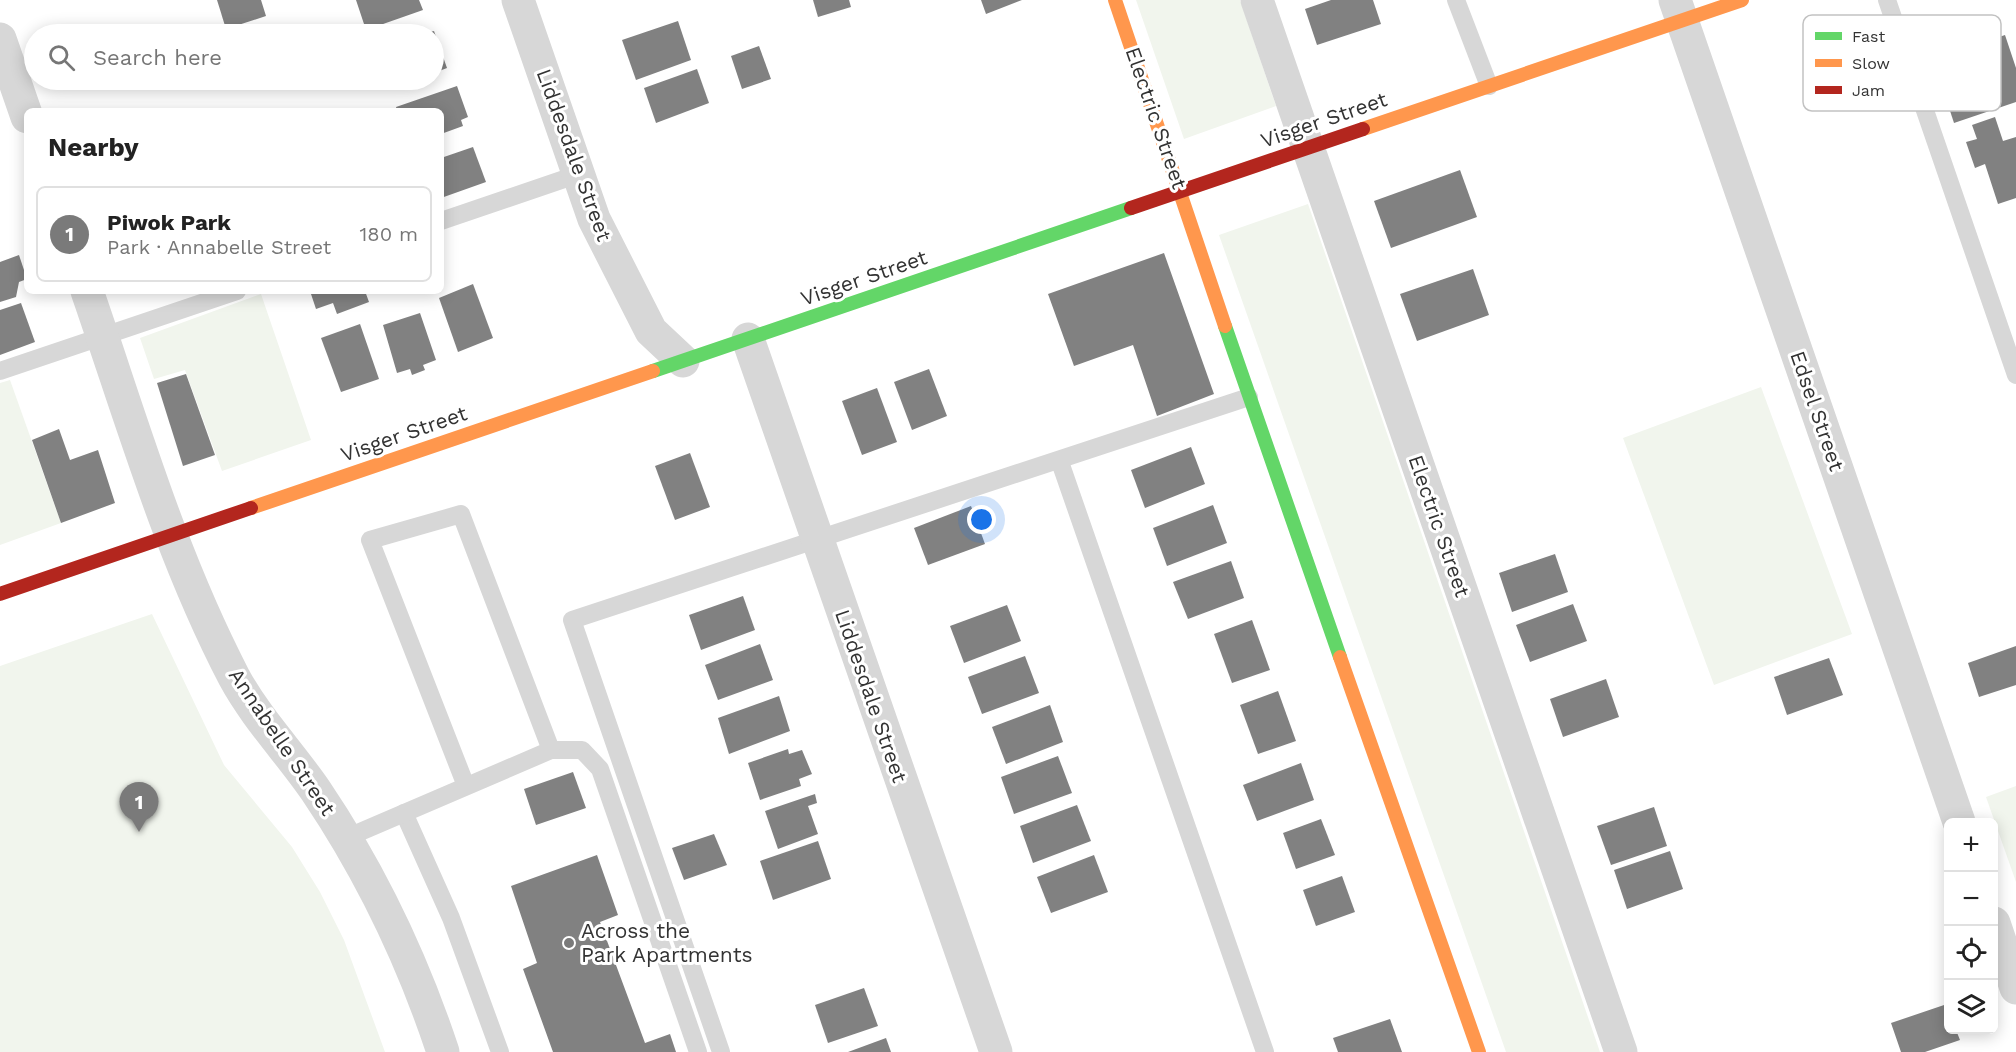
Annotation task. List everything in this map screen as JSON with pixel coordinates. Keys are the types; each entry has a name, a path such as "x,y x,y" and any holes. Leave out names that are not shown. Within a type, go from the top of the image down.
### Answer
{"street":[{"name":"Liddesdale Street","path":"518,0 594,219 651,331 683,361"},
{"name":"Electric Street","path":"1115,0 1249,397 1479,1052"},
{"name":"Electric Street","path":"1257,0 1621,1052"},
{"name":"Visger Street","path":"0,594 1489,86 1678,10 1742,0"},
{"name":"Edsel Street","path":"1678,10 1958,818"},
{"path":"0,39 24,108"},
{"name":"Annabelle Street","path":"88,294 171,536 193,592 235,679 346,838 373,887 405,956 442,1052"},
{"name":"Liddesdale Street","path":"748,339 996,1052"},
{"path":"1995,926 2016,988"}],"lane":[{"path":"1456,0 1489,86"},
{"path":"1887,0 1892,15"},
{"path":"1925,111 2016,375"},
{"path":"444,220 579,174"},
{"path":"0,371 228,294"},
{"path":"721,1052 572,620 1060,462 1249,397"},
{"path":"1060,462 1265,1052"},
{"path":"466,786 370,540 460,514 551,750"},
{"path":"346,838 551,750 582,750 600,769 698,1052"},
{"path":"404,813 451,918 500,1052"}],"shaded area":[{"path":"1136,0 1240,0 1276,106 1184,139"},
{"path":"1308,204 1600,1052 1506,1052 1219,235"},
{"path":"261,294 311,440 222,471 185,370 154,379 140,338"},
{"path":"10,380 61,523 0,545 0,383"},
{"path":"1761,387 1852,634 1714,685 1623,438"},
{"path":"152,614 224,765 292,847 320,892 344,940 385,1052 0,1052 0,666"},
{"path":"2016,786 2016,882 1998,831 1998,818 1993,818 1986,797"}],"building":[{"path":"217,0 261,0 266,16 241,24 224,24"},
{"path":"356,0 419,0 423,10 383,24 364,24"},
{"path":"813,0 849,0 851,7 818,17"},
{"path":"981,0 1022,0 986,14"},
{"path":"1331,0 1373,0 1381,24 1317,45 1305,9"},
{"path":"678,21 691,60 636,80 622,40"},
{"path":"2005,35 2016,68 2016,102 2001,107 2001,36"},
{"path":"759,46 771,79 742,89 731,56"},
{"path":"697,69 709,103 656,123 644,88"},
{"path":"457,86 468,117 461,120 463,126 444,133 444,108 396,107"},
{"path":"1950,111 1989,111 1954,123"},
{"path":"1995,117 2003,141 2016,137 2016,198 1998,204 1985,164 1975,168 1966,142 1977,139 1972,125"},
{"path":"473,147 486,182 444,197 444,157"},
{"path":"1460,170 1477,217 1391,248 1374,201"},
{"path":"1164,253 1214,394 1157,416 1133,345 1074,366 1048,294"},
{"path":"19,255 24,270 24,280 19,282 16,297 0,302 0,262"},
{"path":"1473,269 1489,315 1417,341 1400,294"},
{"path":"473,284 493,338 458,352 439,298"},
{"path":"311,294 366,294 369,302 337,314 333,303 316,309"},
{"path":"21,303 35,342 0,355 0,310"},
{"path":"420,313 436,360 423,365 425,370 412,375 410,369 397,373 383,325"},
{"path":"360,324 379,379 341,392 321,338"},
{"path":"929,369 947,416 912,430 894,382"},
{"path":"186,374 215,455 183,466 157,383"},
{"path":"877,388 897,442 862,455 842,401"},
{"path":"59,429 70,460 98,450 115,503 61,523 32,440"},
{"path":"1191,447 1205,484 1145,508 1131,470"},
{"path":"690,453 710,507 675,520 655,466"},
{"path":"1213,505 1227,543 1167,566 1153,528"},
{"path":"971,506 985,544 928,565 914,528"},
{"path":"1555,554 1568,592 1512,612 1499,573"},
{"path":"1231,561 1244,598 1188,619 1173,582"},
{"path":"743,596 755,630 701,650 689,615"},
{"path":"1573,604 1587,641 1530,662 1516,625"},
{"path":"1007,605 1021,641 964,663 950,626"},
{"path":"1252,620 1270,670 1232,683 1214,634"},
{"path":"760,644 773,680 718,700 705,665"},
{"path":"2016,646 2016,685 1979,697 1968,663"},
{"path":"1025,656 1039,693 982,714 968,677"},
{"path":"1829,658 1843,695 1787,715 1774,677"},
{"path":"1606,679 1619,717 1563,737 1550,699"},
{"path":"1278,691 1296,741 1258,754 1240,705"},
{"path":"779,696 790,731 729,754 718,718"},
{"path":"1050,705 1063,742 1006,764 992,727"},
{"path":"788,749 789,754 802,750 812,774 799,779 801,786 760,800 748,763"},
{"path":"1058,756 1072,793 1014,814 1001,777"},
{"path":"1301,763 1314,800 1257,821 1243,785"},
{"path":"573,772 586,808 536,825 524,789"},
{"path":"815,794 817,803 808,806 818,834 778,849 765,811"},
{"path":"1077,805 1091,841 1033,863 1020,826"},
{"path":"1654,807 1667,846 1611,865 1597,826"},
{"path":"1321,819 1335,855 1296,869 1283,833"},
{"path":"714,834 727,865 684,880 672,848"},
{"path":"818,841 831,879 773,900 760,861"},
{"path":"1670,851 1683,889 1627,909 1614,870"},
{"name":"Across the Park Apartments","path":"597,855 618,915 600,922 645,1043 670,1034 676,1052 553,1052 523,969 537,963 511,886"},
{"path":"1094,855 1108,892 1051,913 1037,877"},
{"path":"1342,876 1355,912 1316,926 1303,890"},
{"path":"864,988 878,1026 828,1043 815,1005"},
{"path":"1944,1005 1944,1034 1958,1034 1960,1040 1925,1052 1901,1052 1891,1023"},
{"path":"1390,1019 1402,1052 1338,1052 1333,1038"},
{"path":"886,1038 891,1052 848,1052"}],"traffic: fast":[{"path":"653,371 1131,208"},
{"path":"1225,326 1340,657"}],"traffic: slow":[{"path":"1115,0 1225,326"},
{"path":"1363,129 1742,0"},
{"path":"251,508 653,371"},
{"path":"1340,657 1479,1052"}],"traffic: jam":[{"path":"1131,208 1363,129"},
{"path":"0,594 251,508"}],"place":[{"name":"Piwok Park","path":"139,832"},
{"name":"Across the Park Apartments","path":"569,943"}]}
